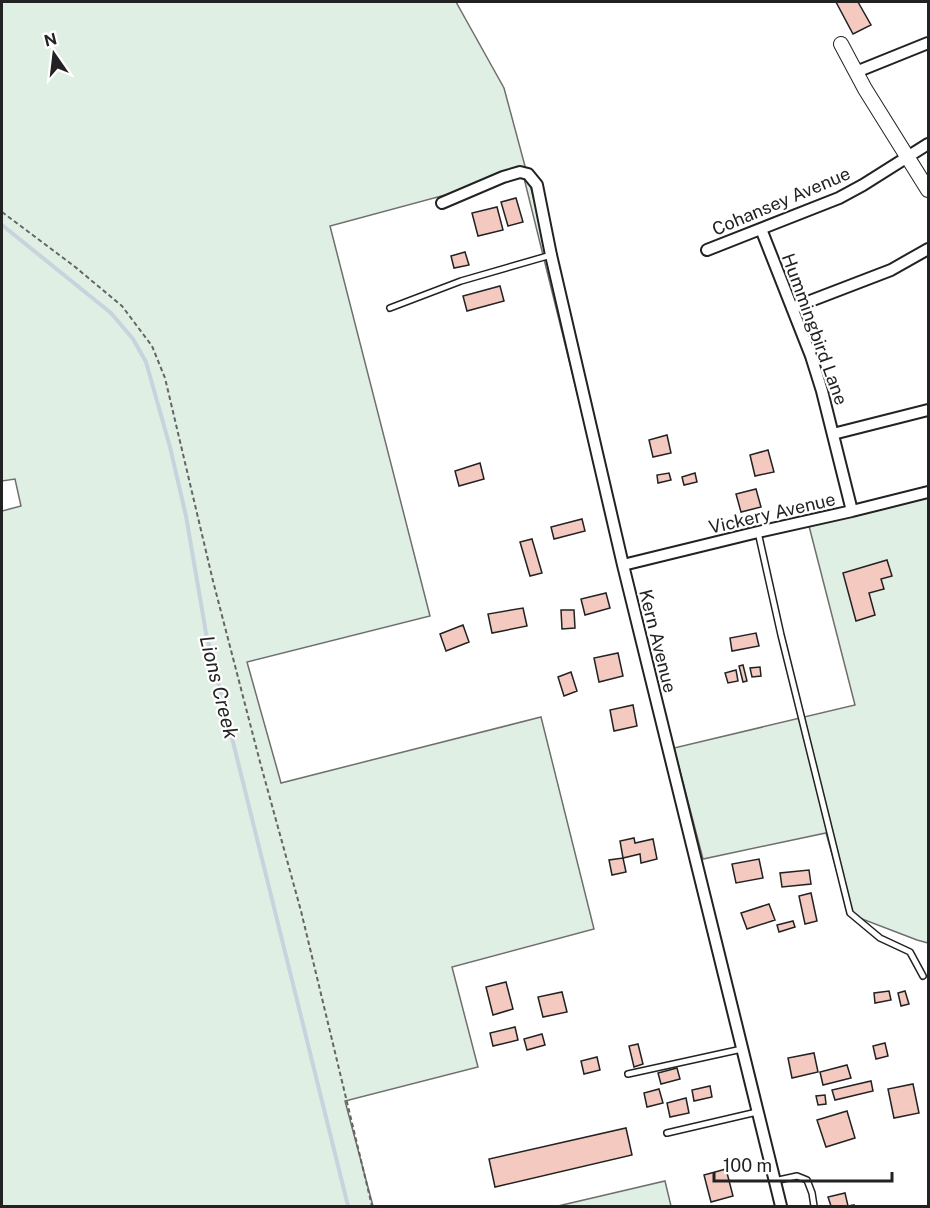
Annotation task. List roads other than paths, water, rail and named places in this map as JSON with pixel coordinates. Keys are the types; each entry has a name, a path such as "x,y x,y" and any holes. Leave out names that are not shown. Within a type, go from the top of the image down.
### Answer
{"street":[{"path":"856,72 928,43"},
{"path":"841,44 928,190"},
{"name":"Cohansey Avenue","path":"706,250 839,198 928,144"},
{"name":"Kern Avenue","path":"442,203 520,172 528,174 537,185 623,565 781,1206"},
{"name":"Hummingbird Lane","path":"761,229 811,356 852,511"},
{"path":"792,308 891,270 928,249"},
{"path":"833,434 928,410"},
{"name":"Vickery Avenue","path":"623,565 928,492"}],"lane":[{"path":"390,308 461,281 551,255"},
{"path":"758,532 850,914 880,938 910,952 923,976"},
{"path":"628,1074 742,1048"},
{"path":"667,1133 757,1112"},
{"path":"774,1181 797,1176 807,1180 814,1206"}],"waterway":[{"name":"Lions Creek","path":"2,225 111,313 133,339 146,362 170,447 186,516 206,633 348,1206"}]}
